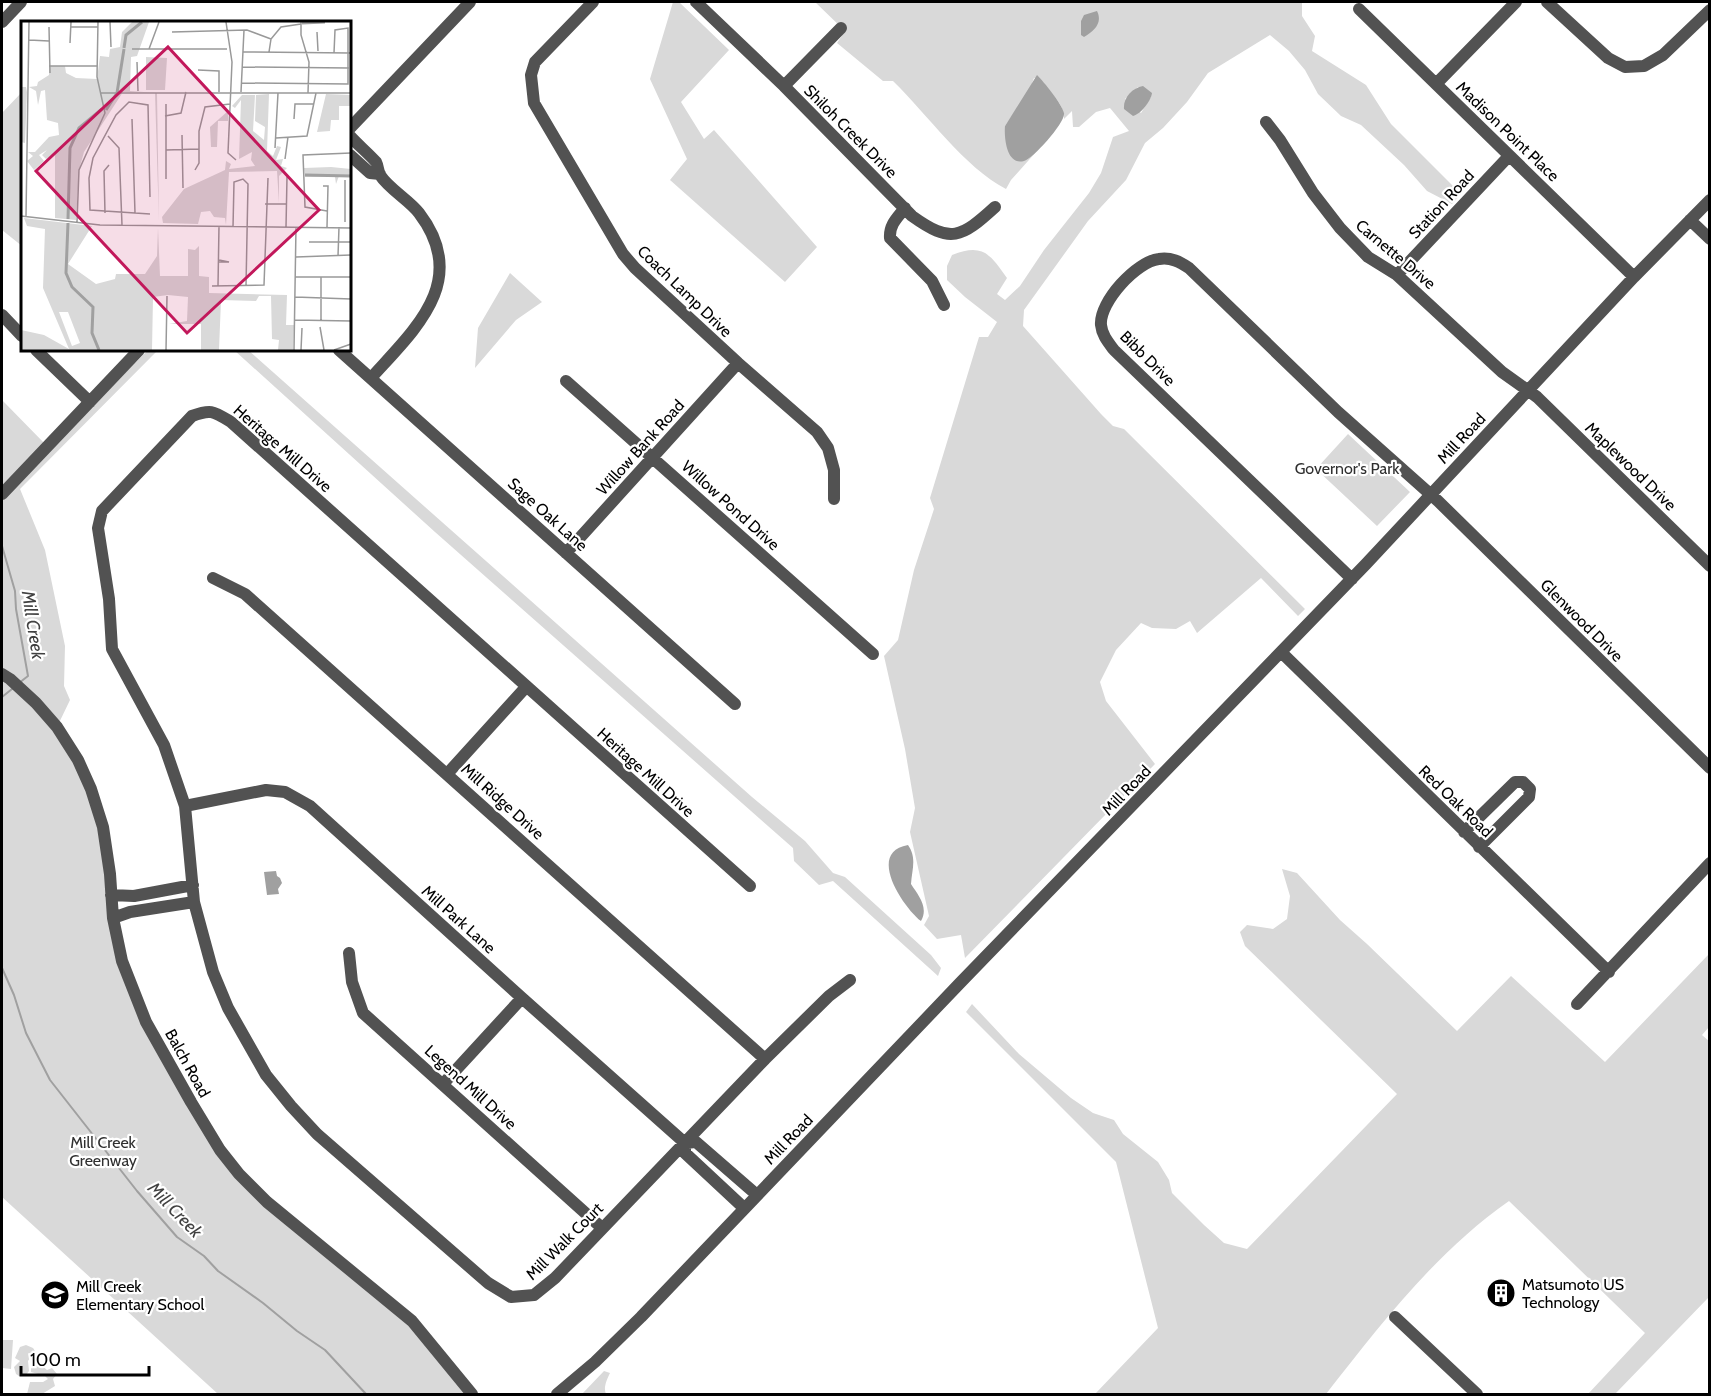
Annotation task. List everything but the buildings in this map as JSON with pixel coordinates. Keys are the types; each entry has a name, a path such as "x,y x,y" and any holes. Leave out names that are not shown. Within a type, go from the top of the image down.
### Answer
{"street":[{"path":"2,22 21,2"},
{"path":"351,127 470,2"},
{"name":"Coach Lamp Drive","path":"593,2 536,62 531,75 534,103 623,254 634,268 817,432 828,448 834,470 834,499"},
{"name":"Shiloh Creek Drive","path":"696,2 784,86 905,208 928,227 939,234 964,231 976,224 995,207"},
{"path":"1436,84 1516,2"},
{"path":"1547,2 1608,58 1625,67 1644,66 1663,55 1710,10"},
{"name":"Madison Point Place","path":"1359,9 1634,277"},
{"path":"784,86 841,28"},
{"name":"Carnette Drive","path":"1266,122 1280,140 1312,193 1340,228 1368,257 1397,275 1502,372 1528,391"},
{"path":"351,137 377,164 380,174 418,212 430,230 439,269 435,294 426,314 371,378"},
{"path":"351,156 370,172 380,174"},
{"name":"Station Road","path":"1397,275 1509,156"},
{"name":"Mill Road","path":"557,1395 641,1317 1352,579 1634,277 1710,200"},
{"path":"905,208 894,221 890,230 890,238 932,281 944,305"},
{"path":"1690,220 1710,239"},
{"name":"Bibb Drive","path":"1352,579 1114,350 1105,339 1101,325 1102,313 1110,297 1139,267 1161,258 1177,260 1190,268 1338,412 1431,495"},
{"path":"2,315 21,335"},
{"path":"37,351 90,402"},
{"path":"2,494 138,351"},
{"name":"Sage Oak Lane","path":"340,351 735,704"},
{"name":"Willow Bank Road","path":"566,553 738,363"},
{"name":"Willow Pond Drive","path":"566,381 873,654"},
{"name":"Maplewood Drive","path":"1528,391 1710,566"},
{"name":"Heritage Mill Drive","path":"213,972 194,902 186,806 164,746 112,649 109,599 98,528 102,512 112,499 192,416 207,411 231,422 750,886"},
{"name":"Glenwood Drive","path":"1431,495 1710,768"},
{"name":"Mill Ridge Drive","path":"213,578 245,594 448,773 765,1059"},
{"name":"Red Oak Road","path":"1281,652 1608,972"},
{"name":"Balch Road","path":"6,677 36,703 57,727 73,752 91,789 103,827 110,874 113,918 122,961 146,1022 220,1150 239,1174 267,1202 412,1321 472,1395"},
{"path":"448,773 526,687"},
{"path":"1464,832 1515,782 1523,782 1530,789 1529,797 1479,847"},
{"name":"Mill Park Lane","path":"186,806 266,790 285,792 310,806 685,1143 696,1142 757,1195"},
{"path":"1577,1004 1710,863"},
{"path":"111,895 134,896 193,885"},
{"path":"113,918 130,912 194,902"},
{"name":"Legend Mill Drive","path":"349,953 352,982 363,1013 602,1228"},
{"name":"Mill Walk Court","path":"213,972 228,1008 266,1075 291,1106 317,1134 488,1283 511,1297 534,1294 555,1278 765,1059 829,996 850,980"},
{"path":"443,1084 522,998"},
{"name":"Mill Park Lane","path":"685,1143 685,1153 744,1208"},
{"path":"1395,1317 1477,1395"}],"green space":[{"path":"673,2 679,2 729,50 681,102 704,139 714,130 817,247 785,282 670,180 687,159 650,79"},
{"path":"815,2 1302,2 1302,16 1315,36 1312,51 1366,85 1391,124 1461,194 1452,204 1427,191 1404,165 1361,125 1341,116 1318,94 1305,70 1289,51 1270,35 1208,73 1187,102 1163,128 1145,143 1126,180 1088,221 1024,310 1023,326 1101,414 1113,426 1124,429 1305,609 1298,616 1261,578 1197,633 1190,621 1176,629 1152,628 1141,623 1116,650 1100,682 1106,701 1155,764 965,958 961,935 937,939 924,925 929,916 910,832 915,808 905,749 884,656 898,640 914,570 934,509 930,498 979,337 988,337 997,322 947,280 947,266 952,255 971,250 985,253 1007,278 997,294 1005,300 1020,286 1044,250 1089,193 1101,173 1113,137 1129,131 1110,108 1096,112 1079,127 1073,127 1072,111 1064,119 1062,108 1055,98 1040,79 1034,78 1030,89 1005,126 1023,161 1036,152 1006,189 976,168 961,154 893,81 883,81 837,43 845,31","holes":["1138,87 1151,97 1141,113 1125,99"]},
{"path":"21,93 21,245 2,230 2,113"},
{"path":"510,273 542,302 516,320 475,368 478,328"},
{"name":"Mill Creek Greenway","path":"147,351 157,351 20,489 45,550 65,646 64,686 70,700 57,727 91,789 113,918 146,1022 239,1174 412,1321 472,1394 218,1394 2,1197 2,400 47,446 16,484"},
{"path":"235,351 249,351 752,797 805,841 833,873 845,877 931,955 941,968 938,976 833,881 819,885 794,861 793,848 435,532"},
{"name":"Governor's Park","path":"1348,434 1410,492 1377,526 1316,469"},
{"path":"1282,869 1297,873 1340,920 1457,1031 1511,976 1605,1062 1709,954 1709,1027 1702,1035 1710,1042 1709,1297 1615,1394 1588,1394 1645,1333 1509,1201 1482,1221 1433,1266 1326,1394 1095,1394 1158,1328 1116,1162 966,1012 972,1004 1019,1054 1071,1098 1093,1113 1114,1120 1123,1134 1158,1162 1169,1180 1172,1193 1204,1225 1224,1243 1247,1249 1397,1094 1245,946 1240,932 1247,925 1273,929 1287,919 1290,896"},
{"path":"2,1340 13,1340 11,1369 2,1368"},
{"path":"26,1345 35,1351 28,1361 29,1371 26,1375 19,1376 14,1367 20,1361 15,1358 20,1347"},
{"path":"35,1362 47,1370 52,1368 57,1374 53,1379 55,1386 42,1394 27,1394 30,1382 43,1382 48,1379 31,1372 31,1367"},
{"path":"604,1371 610,1373 605,1386 606,1394 582,1394"}],"shaded area":[{"path":"1097,11 1099,19 1097,26 1084,37 1081,35 1081,21 1084,15"},
{"path":"1037,75 1060,104 1064,113 1063,118 1055,132 1034,154 1024,161 1018,161 1013,159 1007,149 1005,126"},
{"path":"1143,86 1152,93 1151,96 1142,110 1133,116 1124,109 1125,101 1132,91"},
{"path":"908,845 913,859 911,884 924,911 921,921 898,893 889,868 890,858 896,850"},
{"path":"276,871 282,883 278,889 279,894 267,895 264,872"}],"waterway":[{"name":"Mill Creek","path":"2,546 15,591 28,676 19,683"},
{"name":"Mill Creek","path":"2,697 12,689"},
{"name":"Mill Creek","path":"2,968 14,995 26,1033 50,1080 137,1191 177,1237 204,1256 218,1271 325,1350 366,1394"}],"place":[{"name":"Matsumoto US Technology","path":"1501,1293"},
{"name":"Mill Creek Elementary School","path":"55,1295"}]}
